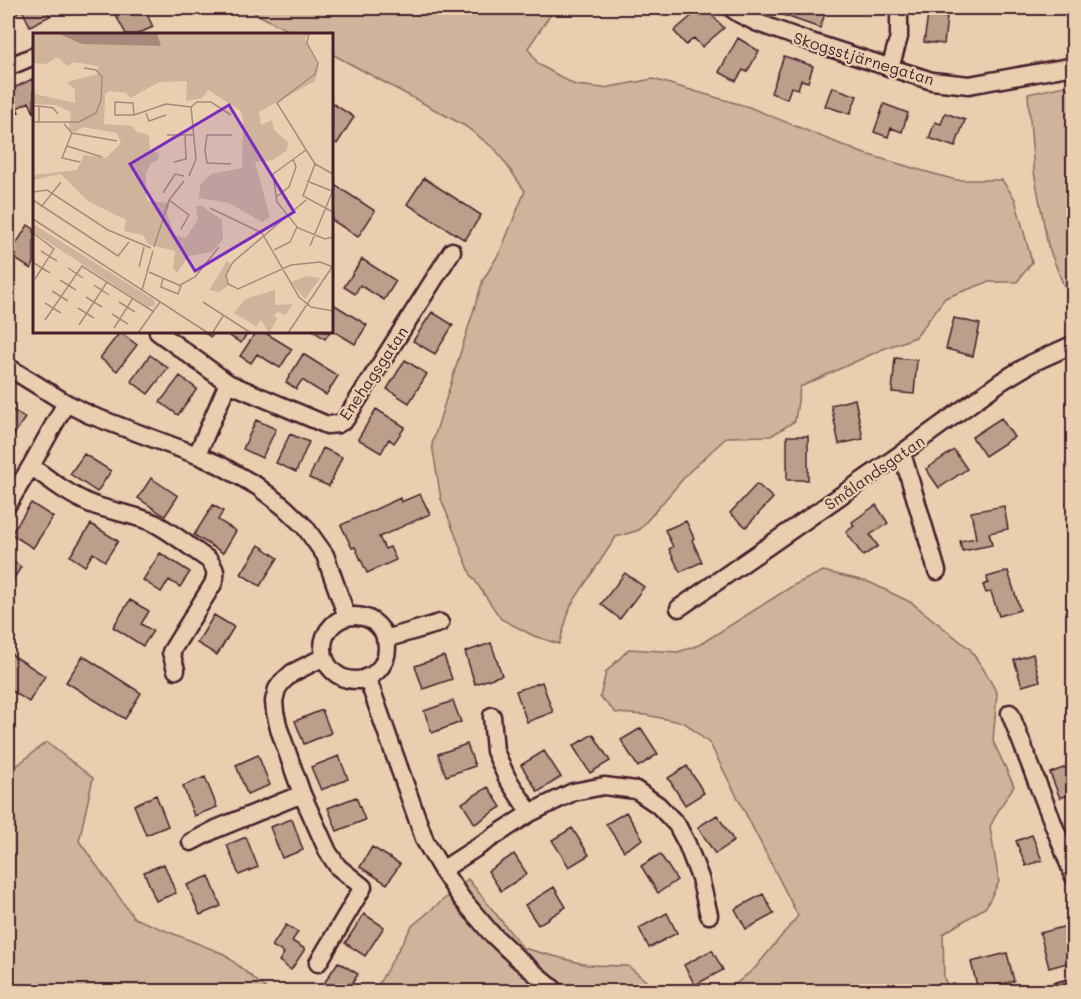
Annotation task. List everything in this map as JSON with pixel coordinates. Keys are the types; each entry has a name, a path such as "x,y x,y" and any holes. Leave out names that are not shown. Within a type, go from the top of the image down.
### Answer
{"street":[{"name":"Skogsstjärnegatan","path":"731,8 758,23 932,81 969,85 1074,66"},
{"path":"890,68 899,37 899,8"},
{"path":"8,68 33,56"},
{"name":"Enehagsgatan","path":"159,333 228,383 327,424 338,424 345,420 452,251"},
{"name":"Smålandsgatan","path":"679,608 1002,381 1032,363 1074,344"},
{"path":"8,367 90,415 197,455 220,465 256,486 284,507 305,527 326,555 347,617"},
{"path":"197,455 228,383"},
{"path":"8,504 66,403"},
{"path":"902,453 937,572"},
{"path":"31,466 68,492 90,503 116,513 135,516 156,525 209,560 216,574 213,584 171,652 176,670"},
{"path":"357,616 371,620 386,639 387,651 383,662 367,677 355,680 344,678 329,668 324,657 323,646 326,634 336,622 347,617 357,616"},
{"path":"386,639 440,623"},
{"path":"318,963 363,887 338,867 328,852 302,794 279,729 274,712 274,702 277,689 291,673 324,657"},
{"path":"367,677 425,841 442,870 462,899 490,932 557,992"},
{"path":"1010,713 1074,877"},
{"path":"492,716 495,751 507,778 530,813"},
{"path":"442,870 530,813 573,792 604,786 636,790 658,805 677,825 687,844 710,915"},
{"path":"191,842 216,829 302,794"},
{"path":"1056,992 1074,987"}],"shaded area":[{"path":"245,8 555,8 528,48 538,64 575,85 604,88 653,79 749,107 862,153 920,170 956,180 1002,180 1015,199 1032,262 1017,282 988,282 945,298 916,337 883,349 800,387 795,421 771,436 727,437 689,472 639,530 616,537 571,605 559,644 534,636 501,619 471,575 441,499 432,444 483,280 500,252 525,191 496,150 465,126 333,55 333,33 293,33"},
{"path":"1064,86 1074,92 1073,309 1048,246 1034,172 1028,94"},
{"path":"823,571 869,582 912,603 970,649 997,693 993,741 1014,786 990,827 999,882 986,907 943,934 944,977 949,991 727,991 755,968 798,916 710,744 685,723 646,715 616,713 600,697 606,672 629,649 678,652 699,645 794,585"},
{"path":"46,742 93,778 79,841 134,918 224,954 269,991 8,991 8,773"},
{"path":"468,879 523,948 588,965 628,966 658,991 374,992 412,926"}],"building":[{"path":"8,8 46,8 50,16 30,26 22,10 8,17"},
{"path":"112,8 144,8 153,27 139,33 125,33"},
{"path":"701,8 705,8 724,28 702,47 694,38 686,45 674,31"},
{"path":"782,8 827,8 820,28 780,14"},
{"path":"928,15 947,17 944,44 924,42"},
{"path":"738,38 759,51 747,72 743,70 736,81 719,72"},
{"path":"784,56 813,66 808,82 801,80 798,89 791,87 787,99 771,93"},
{"path":"32,79 33,111 29,102 17,108 19,112 8,118 8,91"},
{"path":"832,87 857,96 850,114 825,106"},
{"path":"333,104 354,117 337,144 333,141"},
{"path":"884,104 908,113 902,132 891,128 888,137 874,132"},
{"path":"945,113 965,120 955,147 929,138 935,122 941,124"},
{"path":"424,178 481,215 465,240 407,204"},
{"path":"333,184 375,211 358,237 333,221"},
{"path":"28,225 33,228 33,265 31,269 9,255"},
{"path":"362,259 396,281 384,300 360,285 355,294 344,287"},
{"path":"8,284 16,290 8,304"},
{"path":"333,304 367,325 355,344 333,331"},
{"path":"432,312 453,325 435,354 413,341"},
{"path":"954,318 980,324 973,356 946,349"},
{"path":"119,333 137,345 117,371 100,358"},
{"path":"225,333 247,333 241,343"},
{"path":"255,333 266,333 292,349 280,368 257,354 251,363 240,356"},
{"path":"316,333 329,333 325,339"},
{"path":"303,354 338,376 326,395 302,380 296,389 286,382"},
{"path":"150,355 168,368 148,394 131,381"},
{"path":"895,358 917,360 914,394 892,392"},
{"path":"405,360 427,374 409,403 387,389"},
{"path":"180,376 197,389 178,415 160,402"},
{"path":"855,399 863,439 839,444 831,405"},
{"path":"8,407 25,418 11,439 8,437"},
{"path":"376,409 405,427 394,443 389,439 381,453 358,439"},
{"path":"1001,418 1014,437 985,456 972,437"},
{"path":"256,420 276,429 262,458 243,449"},
{"path":"290,434 309,442 296,472 276,463"},
{"path":"787,436 808,436 808,480 787,480"},
{"path":"323,448 342,457 329,486 309,478"},
{"path":"954,450 967,469 939,488 926,469"},
{"path":"84,454 111,471 97,492 70,474"},
{"path":"151,478 178,496 165,516 138,498"},
{"path":"757,484 773,498 746,527 730,513"},
{"path":"420,494 430,514 379,537 385,549 390,547 396,560 367,573 355,547 352,548 341,525 400,498 401,502"},
{"path":"31,503 53,517 33,548 11,534"},
{"path":"213,505 223,511 218,520 236,531 223,553 194,535"},
{"path":"876,505 888,523 870,535 878,546 863,556 846,532 854,526 852,522"},
{"path":"1004,506 1008,529 989,533 992,545 962,551 960,541 976,538 971,512"},
{"path":"686,521 702,562 680,572 669,549 673,547 665,530"},
{"path":"91,524 118,541 105,561 93,553 85,566 70,556"},
{"path":"259,545 278,558 260,586 241,574"},
{"path":"160,553 190,572 180,587 169,580 161,592 143,580"},
{"path":"8,558 21,567 8,588"},
{"path":"1008,571 1020,610 999,616 991,592 986,593 983,585 988,583 987,577"},
{"path":"625,573 644,587 620,619 601,604"},
{"path":"130,600 149,611 141,624 153,631 143,646 113,627"},
{"path":"214,615 234,627 217,655 197,643"},
{"path":"491,643 502,675 475,684 465,652"},
{"path":"8,652 45,676 29,702 8,688"},
{"path":"1033,654 1040,681 1022,686 1014,660"},
{"path":"83,656 141,693 125,719 66,682"},
{"path":"444,656 452,679 423,689 415,666"},
{"path":"542,682 553,712 527,722 516,691"},
{"path":"453,701 461,722 432,733 424,711"},
{"path":"322,710 331,733 304,744 295,721"},
{"path":"641,728 658,754 638,767 621,740"},
{"path":"593,734 610,761 590,773 573,746"},
{"path":"467,744 475,766 446,776 438,754"},
{"path":"544,751 561,777 538,792 521,765"},
{"path":"258,755 270,785 247,794 236,765"},
{"path":"339,756 348,779 321,790 311,767"},
{"path":"1074,764 1074,793 1060,798 1050,773"},
{"path":"687,766 704,793 685,805 668,778"},
{"path":"205,777 217,807 194,816 183,786"},
{"path":"488,787 501,807 475,824 462,803"},
{"path":"156,795 168,826 146,835 134,805"},
{"path":"356,797 365,820 337,831 328,808"},
{"path":"626,812 643,839 624,851 606,824"},
{"path":"717,815 734,841 715,854 698,827"},
{"path":"292,819 303,850 282,858 270,827"},
{"path":"572,828 589,855 569,867 552,840"},
{"path":"1032,835 1042,860 1026,866 1016,841"},
{"path":"246,837 258,867 239,875 227,845"},
{"path":"372,847 400,864 387,884 360,867"},
{"path":"514,854 527,874 501,891 488,871"},
{"path":"660,854 677,880 658,893 641,866"},
{"path":"164,864 176,893 156,901 144,872"},
{"path":"209,876 221,906 200,915 187,885"},
{"path":"554,887 566,907 538,925 525,905"},
{"path":"763,894 774,914 746,929 735,909"},
{"path":"667,913 677,933 649,948 639,928"},
{"path":"364,914 384,927 365,956 345,943"},
{"path":"286,925 298,932 292,941 305,949 291,970 279,961 284,953 272,946"},
{"path":"1067,926 1074,949 1074,961 1049,968 1040,933"},
{"path":"712,950 723,970 695,985 684,965"},
{"path":"1007,953 1014,981 978,990 971,962"},
{"path":"338,962 358,974 347,992 319,991"}]}
